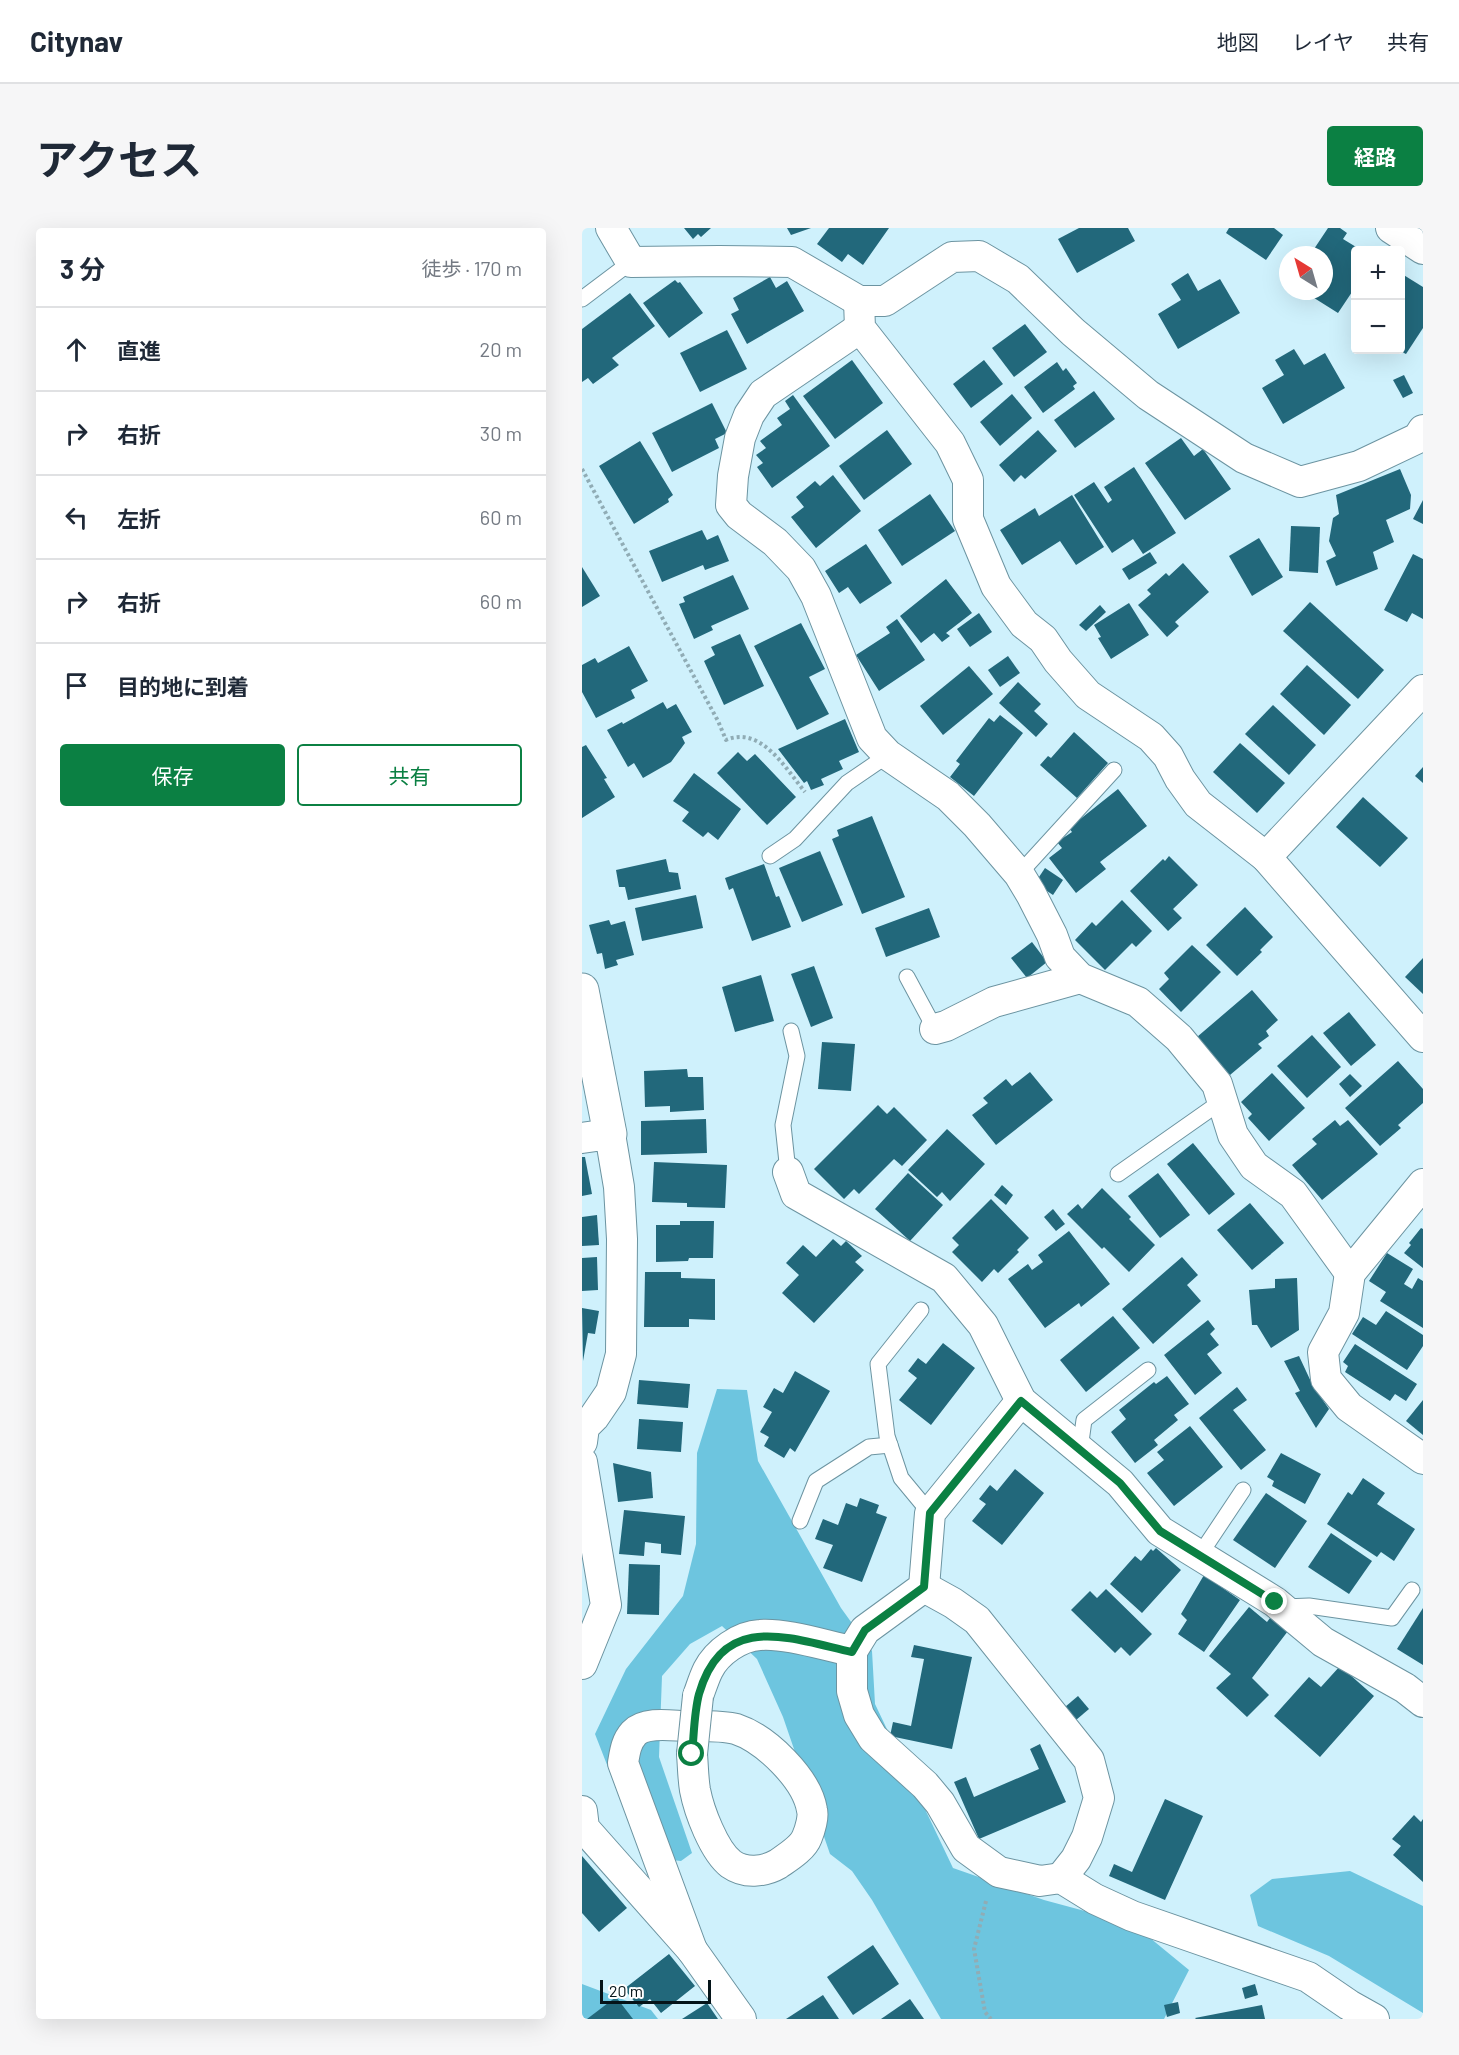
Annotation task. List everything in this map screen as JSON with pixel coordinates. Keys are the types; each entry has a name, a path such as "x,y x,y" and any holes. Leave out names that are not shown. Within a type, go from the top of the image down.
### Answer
{"street":[{"path":"611,228 631,262 792,262 859,314 950,443 968,480 968,519 996,586 1024,624 1043,639 1058,661 1088,695 1151,737 1168,756 1180,779 1198,804 1266,857 1423,1037"},
{"path":"1391,228 1423,249"},
{"path":"1350,1273 1293,1194 1254,1166 1233,1135 1217,1084 1179,1038 1138,1002 1080,978 1060,957 1047,925 1019,874 977,825 948,796 888,755 872,738 816,596 801,569 774,542 739,515 731,505 733,476 740,438 749,415 763,394 859,314 885,301 952,257 979,256 1018,279 1073,332 1148,395 1244,458 1300,482 1359,466 1421,436"},
{"path":"1266,857 1423,690"},
{"path":"935,1029 946,1026 994,1002 1080,978"},
{"path":"582,990 596,1136 619,1188 622,1239 621,1354 611,1392 583,1432"},
{"path":"788,1172 796,1194 944,1278 983,1325 1021,1401 1120,1483 1160,1531 1281,1607 1323,1642 1405,1688 1423,1702"},
{"path":"1423,1184 1350,1273 1344,1312 1323,1352 1326,1379 1349,1407 1423,1460"},
{"path":"1021,1401 930,1513 924,1587 865,1630 852,1652 852,1691 859,1715 873,1738 925,1785 940,1803 966,1848 999,1872 1040,1881 1061,1878 1095,1899 1132,1916 1308,1977 1374,2019"},
{"path":"582,1462 606,1605 582,1664"},
{"path":"924,1587 977,1620 1089,1760 1099,1798 1087,1837 1076,1859 1061,1878"},
{"path":"692,1950 623,1763 625,1746 635,1732 647,1726 669,1725 735,1729 759,1740 782,1760 800,1782 813,1811 807,1839 792,1855 767,1871 748,1871 731,1864 722,1854 707,1827 696,1791 692,1754 698,1696 708,1669 721,1653 735,1643 759,1635 791,1638 852,1652"},
{"path":"583,1822 692,1950 741,2019"}],"lane":[{"path":"582,299 631,262"},
{"path":"770,856 795,839 847,783 888,755"},
{"path":"1019,874 1113,770"},
{"path":"907,977 935,1029"},
{"path":"788,1172 783,1125 797,1056 791,1031"},
{"path":"1118,1174 1222,1101"},
{"path":"921,1310 878,1364 887,1436 901,1478 930,1513"},
{"path":"1080,1449 1084,1420 1148,1370"},
{"path":"800,1521 816,1481 869,1448 890,1445"},
{"path":"1199,1556 1243,1490"},
{"path":"1281,1607 1309,1606 1392,1618 1412,1590"}],"path":[{"path":"582,469 718,721 726,740 734,737 756,739 770,750 821,812"},
{"path":"991,2019 986,2012 975,1949 993,1868"}],"shaded area":[{"path":"717,1389 747,1390 758,1461 841,1608 872,1651 875,1704 953,1868 1044,1900 1133,1924 1189,1970 1164,2019 941,2019 872,1900 852,1871 830,1854 783,1717 757,1659 722,1626 690,1644 662,1676 659,1757 692,1853 681,1861 643,1857 595,1734 626,1669 683,1596 696,1544 697,1453"},
{"path":"1350,1871 1423,1906 1423,2013 1329,1956 1258,1926 1250,1895 1272,1879"},
{"path":"582,1984 651,2010 658,2019 582,2019"}],"building":[{"path":"684,228 711,228 701,237 698,234 693,239"},
{"path":"787,228 811,228 791,235"},
{"path":"829,228 889,228 863,265 848,254 842,262 817,244"},
{"path":"1079,228 1128,228 1135,241 1077,273 1058,239"},
{"path":"1229,228 1274,228 1283,235 1266,260 1226,233"},
{"path":"1328,228 1340,228 1347,233 1343,239 1354,246 1351,246 1351,294 1338,313 1317,300 1333,300 1333,246 1316,246"},
{"path":"1188,273 1198,291 1220,279 1240,313 1178,349 1158,314 1181,300 1171,284"},
{"path":"1405,276 1423,287 1423,328 1406,354"},
{"path":"770,277 776,288 787,281 804,311 747,344 731,314 739,310 733,298"},
{"path":"675,280 680,282 703,313 669,338 643,303"},
{"path":"630,293 655,326 612,358 619,365 593,384 588,378 582,382 582,329"},
{"path":"1025,324 1047,352 1014,377 992,348"},
{"path":"727,330 747,369 700,392 680,353"},
{"path":"1294,349 1304,365 1325,353 1345,388 1283,424 1262,388 1284,375 1275,360"},
{"path":"852,360 883,403 835,439 803,396"},
{"path":"984,360 1003,384 971,408 953,384"},
{"path":"1057,362 1063,371 1066,368 1077,383 1073,386 1075,389 1043,413 1024,387"},
{"path":"1404,375 1413,393 1403,398 1393,380"},
{"path":"1094,391 1115,419 1075,448 1054,420"},
{"path":"1012,394 1032,418 1000,446 980,422"},
{"path":"793,395 830,446 772,488 757,467 763,463 756,455 766,448 760,441 782,425 777,418 790,409 785,401"},
{"path":"712,403 727,433 715,439 719,448 672,472 652,433"},
{"path":"887,430 912,464 864,500 839,466"},
{"path":"1038,430 1057,451 1025,479 1021,475 1014,482 999,465"},
{"path":"1181,438 1194,456 1203,449 1231,489 1185,520 1145,463"},
{"path":"640,441 673,495 668,499 669,502 634,524 599,466"},
{"path":"1134,467 1176,533 1143,554 1133,539 1112,553 1074,495 1094,482 1108,503 1112,500 1104,487"},
{"path":"1400,469 1411,495 1410,509 1386,520 1394,542 1373,552 1378,569 1336,586 1326,561 1336,556 1329,541 1333,518 1339,514 1336,495"},
{"path":"833,475 861,511 816,548 791,517 804,507 796,497 815,481 820,486"},
{"path":"930,494 955,531 902,566 878,530"},
{"path":"1072,495 1104,547 1076,565 1060,541 1022,565 1000,530 1035,508 1039,516"},
{"path":"1423,500 1423,524 1413,519"},
{"path":"1291,526 1320,527 1318,573 1289,571"},
{"path":"702,530 707,540 718,535 729,561 705,570 703,565 662,582 649,551"},
{"path":"1259,538 1283,577 1252,596 1229,556"},
{"path":"866,544 892,583 860,604 848,587 839,593 825,571"},
{"path":"1150,552 1157,563 1129,580 1122,569"},
{"path":"1413,554 1423,559 1423,619 1412,613 1407,622 1384,610"},
{"path":"1183,563 1209,592 1175,622 1179,626 1167,637 1138,605 1151,594 1147,590 1166,573 1169,576"},
{"path":"582,567 600,596 582,607"},
{"path":"733,575 749,609 711,626 713,630 694,639 679,604 685,602 683,597"},
{"path":"946,579 972,613 946,633 950,636 942,642 934,633 921,643 900,616"},
{"path":"1310,602 1384,670 1358,699 1283,631"},
{"path":"1129,603 1149,635 1111,659 1098,638 1101,637 1094,625"},
{"path":"1100,605 1106,612 1086,631 1079,625"},
{"path":"979,613 992,632 970,647 957,629"},
{"path":"897,619 925,660 879,691 856,655 890,633 886,627"},
{"path":"801,623 825,669 809,677 829,714 797,730 754,646"},
{"path":"740,634 764,686 724,705 704,661 715,655 711,647"},
{"path":"629,646 648,681 631,690 635,698 596,718 582,692 582,665 595,658 598,663"},
{"path":"1008,656 1020,673 1000,687 988,670"},
{"path":"1307,665 1351,705 1324,735 1280,694"},
{"path":"969,666 993,694 943,735 920,706"},
{"path":"1018,682 1041,704 1034,711 1048,724 1036,737 999,703"},
{"path":"663,702 667,709 676,704 692,732 682,737 685,743 671,762 643,778 634,763 628,767 607,730"},
{"path":"1273,705 1316,745 1289,775 1245,734"},
{"path":"1000,715 1023,733 974,796 950,777 960,764 956,761 989,718 994,722"},
{"path":"845,719 859,752 839,761 843,769 821,779 824,785 811,790 807,781 804,783 778,749"},
{"path":"1074,732 1108,763 1077,798 1040,765 1048,756 1051,758"},
{"path":"1240,743 1285,783 1257,813 1213,772"},
{"path":"586,745 607,778 604,779 615,797 582,818 582,747"},
{"path":"738,752 747,761 755,754 796,797 767,825 717,773"},
{"path":"1423,767 1423,783 1415,776"},
{"path":"694,773 741,809 718,840 708,832 703,837 682,821 689,812 673,801"},
{"path":"1118,789 1147,826 1100,862 1106,869 1076,893 1049,858 1062,848 1057,842 1072,832 1069,828"},
{"path":"1363,797 1408,838 1380,867 1336,827"},
{"path":"872,816 905,897 862,914 832,839 839,836 837,830"},
{"path":"820,851 843,905 802,922 779,868"},
{"path":"1169,856 1198,885 1173,909 1182,918 1168,931 1130,891"},
{"path":"666,859 669,872 678,873 681,889 628,900 625,887 619,887 616,870"},
{"path":"764,864 776,897 779,896 791,927 752,941 733,888 729,890 725,878"},
{"path":"1045,868 1063,880 1053,895 1035,883"},
{"path":"696,895 703,928 642,941 635,908"},
{"path":"1122,900 1152,931 1136,947 1132,943 1105,970 1075,940 1092,922 1096,926"},
{"path":"1245,907 1273,937 1260,950 1262,952 1237,976 1206,945"},
{"path":"929,908 940,937 886,957 875,928"},
{"path":"609,920 611,925 625,921 634,955 616,960 618,965 605,969 602,953 597,954 589,925"},
{"path":"1032,942 1047,962 1027,978 1011,958"},
{"path":"1192,945 1221,972 1181,1012 1159,989 1169,979 1164,973"},
{"path":"1423,958 1423,994 1405,977"},
{"path":"814,966 833,1018 811,1027 791,974"},
{"path":"761,975 774,1021 735,1032 722,987"},
{"path":"1252,990 1278,1020 1266,1031 1269,1036 1258,1044 1262,1048 1230,1075 1197,1037"},
{"path":"1349,1012 1376,1045 1351,1066 1323,1033"},
{"path":"1312,1035 1341,1067 1307,1098 1277,1066"},
{"path":"822,1042 855,1044 851,1091 818,1089"},
{"path":"1398,1061 1423,1089 1423,1103 1398,1125 1401,1128 1380,1146 1345,1108"},
{"path":"687,1069 688,1077 703,1077 704,1110 670,1112 670,1106 645,1107 644,1071"},
{"path":"1030,1072 1053,1100 996,1145 972,1115 988,1103 983,1098 1006,1079 1012,1086"},
{"path":"1272,1073 1305,1108 1269,1141 1248,1118 1252,1114 1241,1102"},
{"path":"1350,1074 1362,1086 1350,1097 1339,1084"},
{"path":"878,1105 887,1114 894,1107 927,1140 902,1166 894,1159 859,1194 854,1189 844,1199 814,1169"},
{"path":"706,1119 707,1153 641,1155 641,1121"},
{"path":"1335,1120 1340,1126 1348,1120 1378,1154 1322,1200 1292,1165 1317,1144 1312,1139"},
{"path":"947,1129 985,1164 950,1201 942,1192 937,1197 908,1170"},
{"path":"1193,1143 1235,1194 1209,1215 1167,1164"},
{"path":"582,1157 585,1157 592,1194 582,1196"},
{"path":"654,1162 727,1165 725,1208 687,1207 687,1203 652,1202"},
{"path":"908,1173 943,1205 910,1241 875,1209"},
{"path":"1158,1173 1190,1215 1160,1238 1128,1196"},
{"path":"1002,1185 1013,1195 1006,1205 994,1195"},
{"path":"1102,1188 1155,1245 1129,1272 1067,1214 1078,1204 1082,1209"},
{"path":"991,1199 1029,1238 998,1273 994,1269 982,1282 952,1252 959,1245 952,1238"},
{"path":"1250,1203 1284,1243 1252,1270 1217,1230"},
{"path":"1053,1209 1065,1224 1056,1231 1044,1217"},
{"path":"597,1215 599,1245 582,1246 582,1217"},
{"path":"680,1221 714,1221 713,1258 656,1262 656,1225 680,1225"},
{"path":"1421,1228 1423,1229 1423,1268 1404,1253"},
{"path":"1069,1231 1110,1284 1081,1307 1079,1303 1045,1328 1008,1279 1028,1264 1032,1270 1043,1262 1038,1255"},
{"path":"833,1239 841,1246 846,1241 862,1256 855,1262 864,1270 814,1323 782,1293 799,1275 786,1263 803,1245 816,1257"},
{"path":"1387,1253 1413,1269 1404,1284 1412,1289 1418,1278 1423,1281 1423,1328 1380,1301 1386,1292 1369,1281"},
{"path":"597,1257 598,1290 582,1291 582,1258"},
{"path":"1182,1257 1198,1275 1187,1285 1201,1301 1153,1344 1122,1309"},
{"path":"645,1272 681,1272 681,1278 715,1279 715,1320 689,1319 689,1327 644,1327"},
{"path":"1297,1278 1299,1330 1271,1348 1257,1325 1252,1325 1249,1290 1275,1288 1275,1279"},
{"path":"582,1308 599,1311 595,1334 588,1333 583,1361"},
{"path":"1386,1311 1423,1335 1423,1346 1407,1370 1352,1334 1363,1317 1376,1325"},
{"path":"1113,1316 1140,1348 1086,1392 1060,1360"},
{"path":"1208,1320 1215,1329 1210,1334 1219,1345 1207,1354 1222,1373 1195,1395 1164,1355"},
{"path":"943,1343 975,1368 931,1425 899,1400 917,1378 908,1371 918,1358 926,1364"},
{"path":"1355,1344 1417,1384 1406,1401 1395,1394 1390,1401 1345,1372 1348,1366 1343,1362"},
{"path":"1299,1356 1313,1386 1329,1409 1316,1428 1295,1393 1300,1391 1284,1361"},
{"path":"795,1371 830,1391 795,1452 790,1448 784,1458 764,1446 769,1437 760,1432 772,1412 763,1407 774,1388 783,1393"},
{"path":"1167,1376 1189,1404 1174,1415 1178,1420 1154,1440 1158,1445 1135,1463 1111,1432 1126,1419 1119,1410 1154,1382 1156,1384"},
{"path":"639,1380 690,1384 688,1408 637,1404"},
{"path":"1237,1387 1247,1400 1233,1410 1266,1450 1241,1470 1199,1418"},
{"path":"1423,1400 1423,1435 1406,1421"},
{"path":"639,1419 683,1422 681,1452 637,1449"},
{"path":"1190,1426 1223,1467 1174,1506 1147,1473 1164,1460 1157,1452"},
{"path":"1281,1453 1321,1474 1305,1504 1272,1486 1274,1481 1267,1477"},
{"path":"613,1463 651,1472 653,1498 618,1502"},
{"path":"1015,1469 1044,1493 1002,1545 972,1521 986,1504 979,1499 990,1485 997,1491"},
{"path":"1363,1478 1385,1493 1377,1504 1415,1529 1394,1561 1381,1552 1377,1557 1327,1524 1348,1492 1352,1495"},
{"path":"1266,1493 1307,1521 1275,1568 1233,1540"},
{"path":"860,1498 879,1505 876,1513 887,1517 862,1582 823,1568 833,1545 815,1539 823,1519 838,1525 846,1503 857,1507"},
{"path":"624,1510 685,1516 681,1555 661,1553 661,1544 645,1542 644,1556 619,1554"},
{"path":"1331,1533 1372,1561 1349,1594 1308,1567"},
{"path":"1156,1548 1181,1570 1142,1613 1110,1584 1135,1556 1141,1561 1151,1549 1153,1551"},
{"path":"629,1564 660,1565 659,1615 627,1614"},
{"path":"1204,1575 1240,1600 1204,1652 1178,1634 1187,1620 1181,1614"},
{"path":"1106,1589 1152,1634 1130,1656 1121,1647 1115,1653 1071,1610 1090,1591 1097,1598"},
{"path":"1249,1607 1267,1622 1270,1618 1288,1631 1252,1678 1269,1695 1247,1717 1216,1688 1231,1674 1209,1656"},
{"path":"1423,1608 1423,1665 1397,1649"},
{"path":"914,1645 972,1657 952,1749 890,1736 893,1722 911,1726 924,1659 911,1657"},
{"path":"1340,1666 1374,1696 1320,1757 1274,1716 1309,1677 1321,1687"},
{"path":"1078,1696 1089,1709 1076,1720 1065,1707"},
{"path":"1040,1744 1066,1802 979,1839 954,1782 966,1777 974,1797 1039,1769 1030,1749"},
{"path":"1165,1799 1203,1816 1165,1900 1109,1876 1114,1864 1132,1872"},
{"path":"1414,1815 1421,1822 1423,1819 1423,1882 1393,1855 1401,1846 1392,1839"},
{"path":"582,1856 627,1908 599,1932 582,1913"},
{"path":"873,1945 899,1984 853,2015 827,1977"},
{"path":"669,1954 695,1986 661,2013 650,1999 639,2007 624,1989"},
{"path":"1255,1984 1258,1995 1245,1999 1242,1988"},
{"path":"823,1995 839,2019 786,2019"},
{"path":"616,1997 633,2019 587,2019"},
{"path":"910,1999 924,2019 881,2019"},
{"path":"1178,2002 1180,2013 1167,2017 1164,2005"},
{"path":"707,2003 718,2019 682,2019"},
{"path":"1262,2005 1265,2019 1195,2018"}],"route":[{"path":"692,1754 698,1696 708,1669 721,1653 735,1643 759,1635 791,1638 852,1652 865,1630 924,1587 930,1513 1021,1401 1120,1483 1160,1531 1275,1602"}]}
